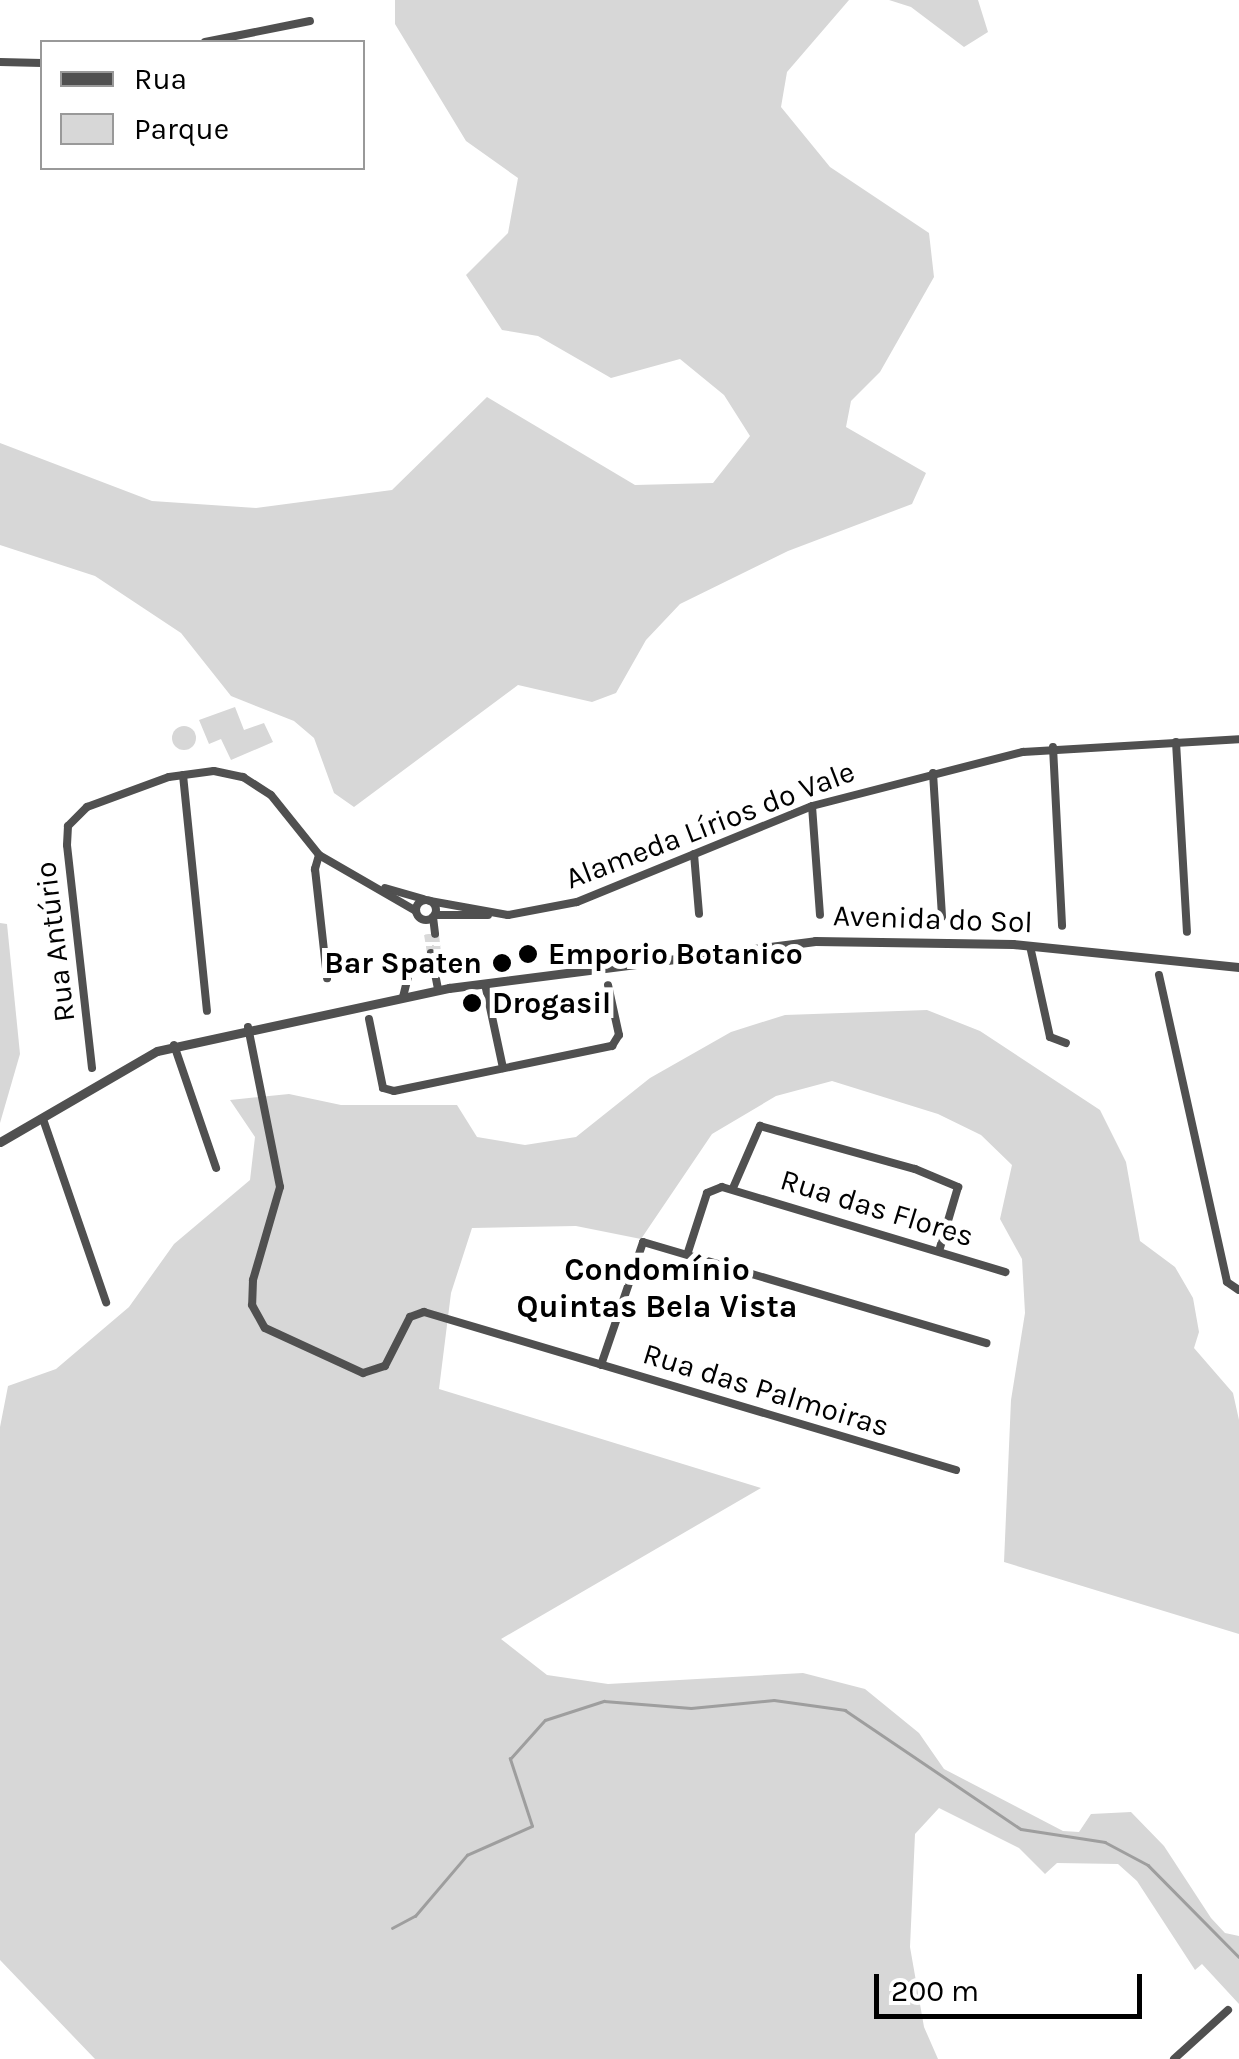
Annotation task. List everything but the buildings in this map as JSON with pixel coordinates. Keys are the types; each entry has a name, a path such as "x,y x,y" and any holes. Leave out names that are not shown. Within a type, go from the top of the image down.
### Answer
{"street":[{"path":"216,40 310,22"},
{"path":"0,62 40,63"},
{"name":"Alameda Lírios do Vale","path":"431,917 492,914 577,902 812,806 933,773 1053,748 1239,739"},
{"path":"1176,742 1186,932"},
{"path":"1053,748 1062,926"},
{"name":"Rua Antúrio","path":"92,1068 68,826 77,814 117,793 214,771 253,782 319,855 385,888"},
{"path":"933,773 942,917"},
{"path":"183,775 208,1011"},
{"path":"812,806 820,916"},
{"path":"694,854 699,914"},
{"path":"319,855 315,869 326,978"},
{"path":"385,888 431,917"},
{"name":"Alameda Lírios do Vale","path":"385,888 492,914"},
{"path":"416,911 429,900"},
{"path":"429,900 432,934"},
{"name":"Avenida do Sol","path":"0,1142 174,1045 443,989 815,941 1030,946 1239,966"},
{"path":"1030,946 1050,1037 1066,1042"},
{"path":"434,953 443,989"},
{"path":"414,966 438,963"},
{"path":"414,966 419,994"},
{"path":"402,997 414,966"},
{"path":"1159,974 1234,1289"},
{"path":"485,984 503,1068"},
{"path":"369,1019 385,1091 616,1044 608,985"},
{"name":"Rua das Palmoiras","path":"248,1027 280,1187 253,1280 252,1305 265,1328 363,1373 385,1366 418,1311 956,1470"},
{"path":"174,1045 216,1168"},
{"path":"43,1119 106,1302"},
{"path":"688,1252 708,1194 734,1188 760,1126 956,1184 939,1251"},
{"name":"Rua das Flores","path":"734,1188 1006,1272"},
{"path":"601,1365 642,1242 688,1252 986,1343"},
{"path":"1174,2059 1228,2010"}],"green space":[{"path":"395,0 849,0 787,72 781,107 830,167 929,233 934,277 880,372 851,401 846,427 926,473 912,504 788,551 680,604 646,640 616,693 592,702 518,685 354,807 334,793 314,738 294,721 231,696 181,633 95,576 0,545 0,443 152,501 256,508 392,490 487,397 635,485 713,483 750,436 724,395 680,359 611,378 538,336 502,330 466,275 508,233 518,178 466,141 395,24"},
{"path":"889,0 978,0 988,32 964,47 911,7"},
{"path":"235,707 244,730 264,723 273,742 231,760 221,739 209,744 199,720"},
{"path":"184,726 193,729 193,747 184,750 175,747 172,738 175,729"},
{"path":"0,923 7,924 20,1054 0,1123"},
{"path":"927,1010 980,1031 1100,1110 1126,1162 1140,1241 1175,1267 1193,1298 1199,1332 1194,1348 1233,1393 1239,1420 1239,1634 1004,1562 1011,1400 1025,1313 1022,1259 1000,1219 1012,1165 981,1135 938,1114 832,1081 776,1096 712,1134 641,1239 576,1226 472,1228 451,1293 439,1389 761,1488 501,1639 547,1675 608,1684 803,1673 865,1689 919,1733 944,1769 1063,1831 1079,1832 1091,1814 1131,1812 1164,1846 1211,1918 1225,1933 1239,1936 1239,2004 1202,1964 1195,1970 1137,1881 1118,1864 1057,1863 1045,1874 1019,1848 939,1808 915,1834 910,1947 924,2027 938,2059 95,2059 0,1960 0,1427 8,1386 56,1369 129,1307 174,1244 250,1180 255,1137 230,1100 289,1094 341,1105 457,1105 477,1137 525,1145 576,1137 650,1078 731,1032 785,1015"}],"waterway":[{"path":"392,1928 415,1916 467,1855 532,1826 510,1759 545,1720 604,1701 691,1708 774,1700 845,1710 1021,1829 1105,1842 1148,1865 1239,1957"}],"tunnel":[{"path":"428,934 431,953"},
{"path":"435,934 437,952"}],"place":[{"name":"Emporio Botanico","path":"528,954"},
{"name":"Bar Spaten","path":"502,963"},
{"name":"Drogasil","path":"472,1003"}],"district":[{"name":"Condomínio Quintas Bela Vista","path":"657,1290"}]}
